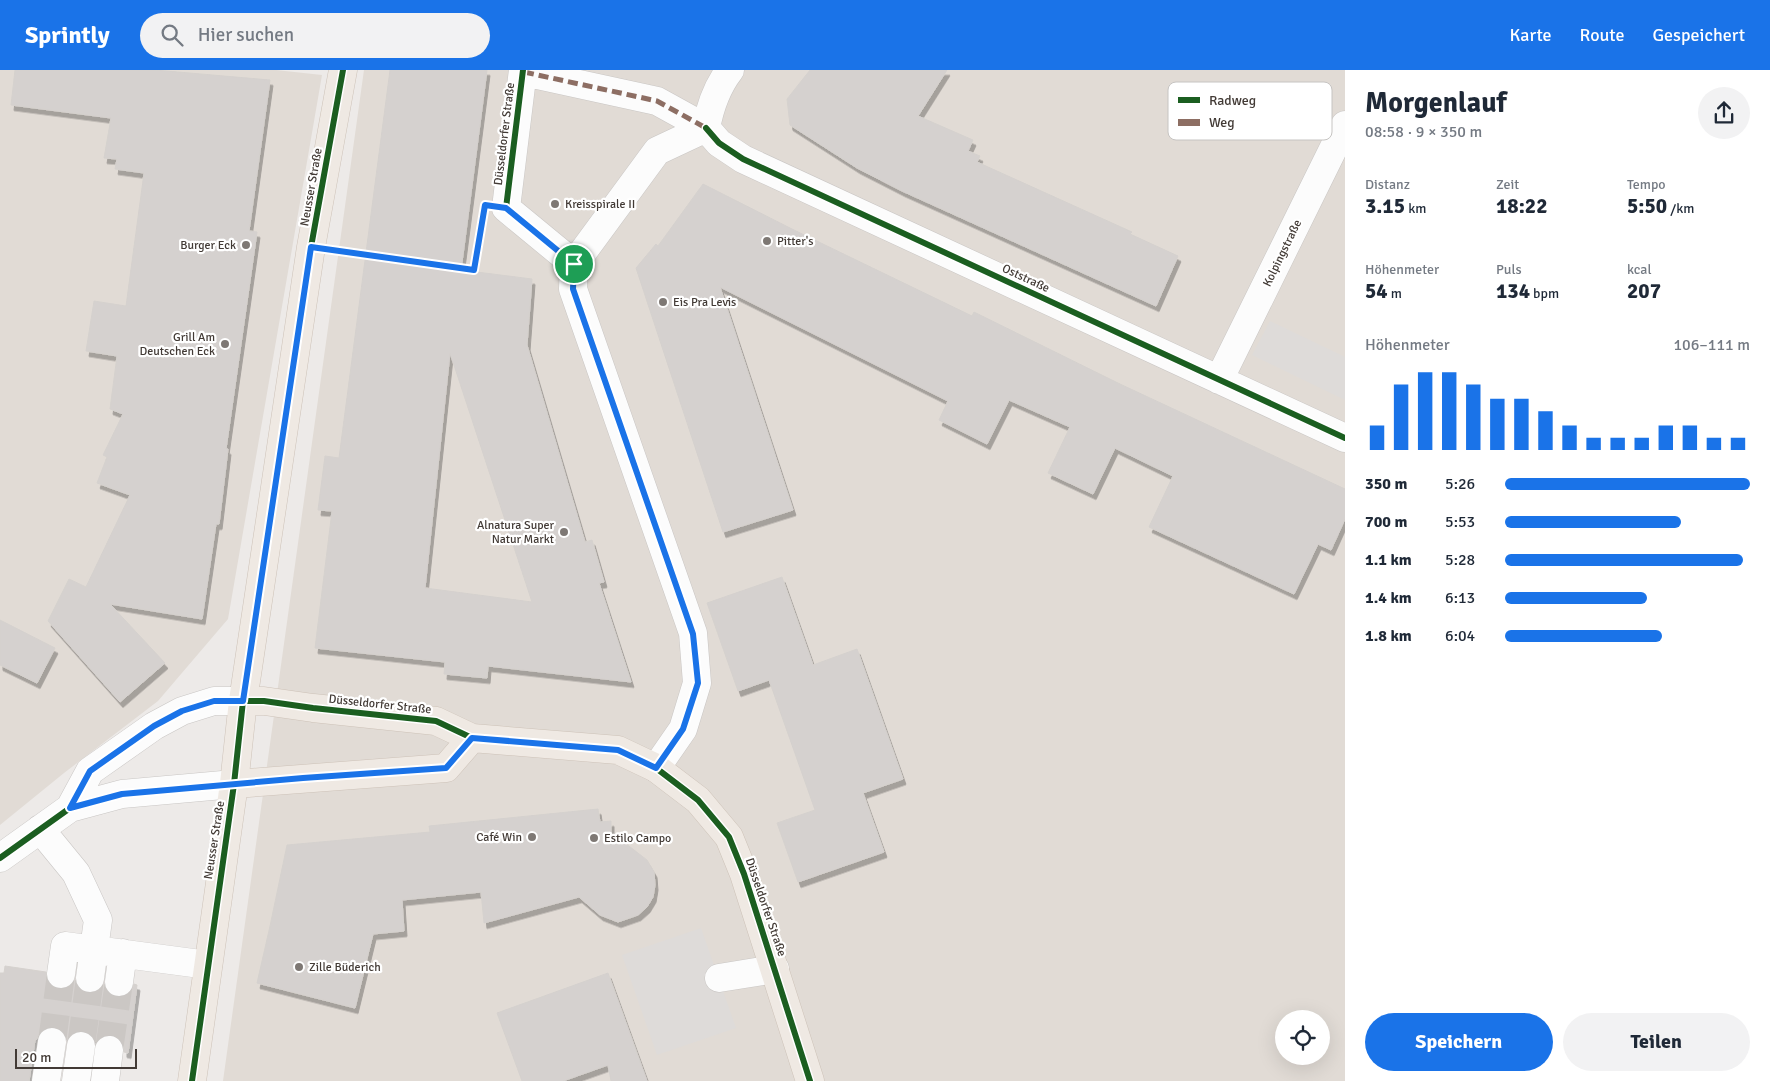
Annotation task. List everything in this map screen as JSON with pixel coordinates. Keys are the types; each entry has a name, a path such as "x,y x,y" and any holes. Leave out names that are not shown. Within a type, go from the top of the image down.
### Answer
{"main road":[{"name":"Neusser Straße","path":"192,1081 234,784 243,701 311,247 343,70"},
{"name":"Düsseldorfer Straße","path":"243,701 264,700 313,708 436,721 472,738 618,750 656,768 698,800 729,837 744,874 810,1081"},
{"path":"234,784 446,768 472,738"}],"street":[{"path":"656,768 683,729 698,683 693,634 573,289 574,264 657,151 706,128 710,107 721,81 730,70"},
{"name":"Düsseldorfer Straße","path":"506,208 524,71 658,100 706,128"},
{"name":"Kolpingstraße","path":"1219,380 1345,125"},
{"name":"Oststraße","path":"706,128 719,143 743,160 1345,438"},
{"path":"506,208 574,264"},
{"path":"70,808 90,771 154,726 182,711 214,701 243,701"},
{"path":"0,858 70,808 122,794 234,784"},
{"path":"40,829 76,873 98,920 90,978"},
{"path":"61,974 65,946 208,965"},
{"path":"119,982 123,953"},
{"path":"719,978 775,970"},
{"path":"46,1081 52,1042"},
{"path":"76,1081 81,1046"},
{"path":"105,1081 110,1050"}],"path":[{"path":"311,247 474,270 485,205 506,208"}],"shaded area":[{"path":"0,70 276,70 322,75 228,619 158,701 0,825"},
{"path":"364,70 1345,70 1345,1081 223,1081"},
{"path":"1270,321 1345,357 1345,400 1252,355"},
{"path":"701,928 736,1028 657,1055 622,955"}],"building":[{"path":"15,70 155,70 270,80 249,231 257,232 226,449 228,449 219,524 216,524 202,619 110,604 165,663 120,702 48,621 69,579 86,587 130,495 97,483 107,457 103,455 123,414 110,409 117,356 86,351 94,301 126,306 144,173 115,169 117,159 104,158 111,118 11,105"},
{"path":"390,70 487,70 461,270 532,279 527,345 585,542 592,540 604,582 599,583 631,682 488,666 487,678 444,674 445,662 315,648 332,511 318,510 325,456 339,458","holes":["450,353 532,602 425,588"]},
{"path":"810,70 947,70 918,116 973,140 968,151 980,156 977,162 1132,232 1130,234 1178,256 1156,306 902,191 857,168 790,125 787,99"},
{"path":"703,184 972,316 974,312 1120,384 1345,489 1345,519 1331,550 1318,544 1294,594 1149,527 1173,476 1115,448 1093,494 1048,473 1070,427 1009,400 987,444 939,420 948,401 720,287 793,510 723,532 636,268 656,244 658,246"},
{"path":"782,577 813,665 857,649 903,779 863,793 884,852 798,882 777,823 815,810 769,680 738,691 707,603"},
{"path":"0,620 55,648 37,683 0,665"},
{"path":"598,809 600,822 611,821 611,837 616,836 647,860 654,872 655,885 653,897 647,907 638,915 618,922 600,915 579,897 484,923 481,892 402,900 404,931 373,934 355,1008 257,983 287,845 430,832 429,826"},
{"path":"5,966 46,972 46,979 51,986 59,989 67,988 75,980 80,990 88,993 96,992 104,984 109,994 117,997 125,996 132,991 134,984 137,985 128,1053 124,1052 124,1044 119,1038 111,1035 103,1036 96,1042 90,1033 76,1031 67,1040 61,1030 55,1027 47,1027 40,1032 35,1040 29,1081 0,1081 0,973 4,973"},
{"path":"608,973 647,1081 611,1081 608,1065 563,1081 522,1081 497,1013"}],"tunnel":[{"path":"52,1042 61,974"},
{"path":"81,1046 90,978"},
{"path":"109,1050 119,982"}],"marked path":[{"path":"524,72 657,101 706,128"}],"cycle path":[{"path":"192,1081 234,784 243,701 311,247 343,70"},
{"path":"523,70 506,208 574,264 573,289 693,633 697,683 683,729 656,768"},
{"path":"706,128 719,143 743,159 1345,438"},
{"path":"0,858 70,808 90,771 154,726 182,711 214,701 264,701 436,721 472,738 618,750 656,768 698,800 729,837 744,874 810,1081"}],"place":[{"name":"Kreisspirale II","path":"555,204"},
{"name":"Pitter's","path":"767,241"},
{"name":"Burger Eck","path":"246,245"},
{"name":"Eis Pra Levis","path":"663,302"},
{"name":"Grill Am Deutschen Eck","path":"225,344"},
{"name":"Alnatura Super Natur Markt","path":"564,532"},
{"name":"Café Win","path":"532,837"},
{"name":"Estilo Campo","path":"594,838"},
{"name":"Zille Büderich","path":"299,967"}],"route":[{"path":"485,205 506,208 574,264 573,289 693,634 698,683 683,729 656,768 618,750 472,738 446,768 122,794 70,808 90,771 154,726 182,711 214,701 243,701 311,247 474,270 485,205"}]}
